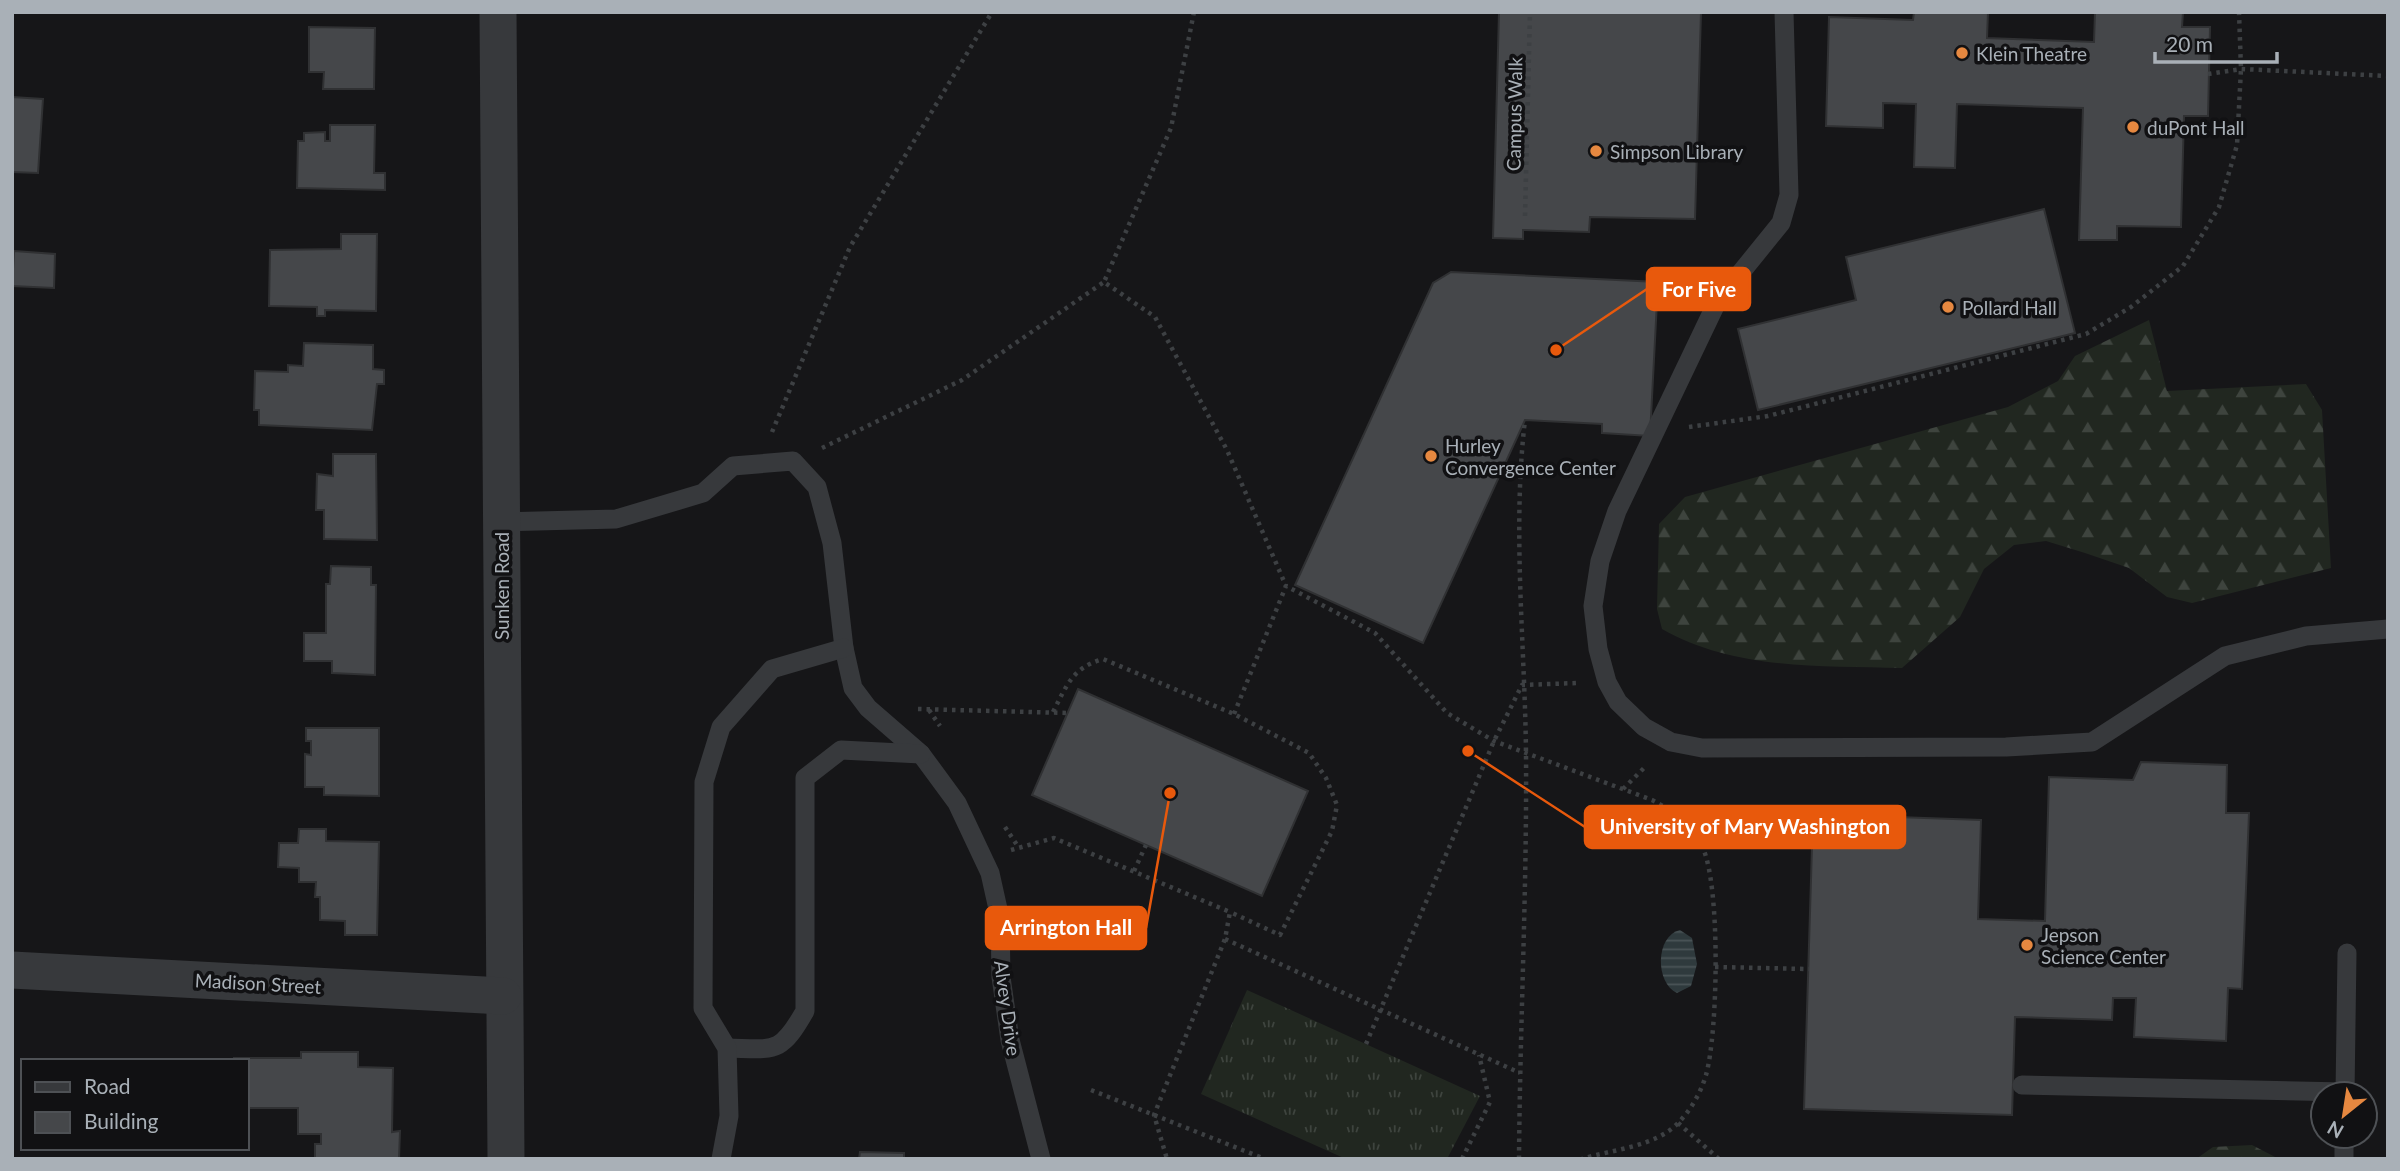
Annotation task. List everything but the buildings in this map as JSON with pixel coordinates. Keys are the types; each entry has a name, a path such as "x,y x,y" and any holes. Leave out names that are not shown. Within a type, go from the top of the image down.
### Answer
{"street":[{"name":"Sunken Road","path":"498,12 506,1159"},
{"name":"Madison Street","path":"12,970 503,996"}],"lane":[{"path":"1784,12 1789,195 1781,223 1717,302 1618,511 1600,561 1593,606 1598,649 1607,682 1618,702 1644,727 1671,741 1702,748 2006,747 2092,742 2225,656 2305,636 2388,629"},
{"path":"501,522 617,519 703,493 733,466 793,461"},
{"name":"Alvey Drive","path":"793,461 817,487 832,543 844,648 853,688 868,708 921,754 957,803 983,858 1000,918 1000,977 1010,1040 1041,1159"},
{"path":"721,1159 729,1116 727,1048 703,1008 704,782 721,727 772,670 844,648"},
{"path":"727,1048 772,1049 789,1040 805,1011 805,778 841,750 921,754"},
{"path":"2345,1080 2347,953"},
{"path":"2022,1085 2309,1092"}],"path":[{"path":"992,12 850,247 772,433 793,461 962,380 1104,282 1171,128 1194,12"},
{"name":"Campus Walk","path":"1525,216 1530,12"},
{"path":"1657,428 1699,427 1768,416 2086,334 2131,307 2183,266 2219,207 2237,145 2241,69 2239,12"},
{"path":"2208,74 2241,69 2388,76"},
{"path":"1104,282 1156,317 1227,450 1286,586 1374,633 1447,713 1494,741 1652,800 1671,810 1689,826 1703,848 1713,899 1715,967 1713,1033 1706,1075 1695,1102 1678,1123 1654,1140 1582,1159"},
{"path":"1519,1159 1526,753 1522,685 1520,459 1525,420"},
{"path":"1234,714 1286,586"},
{"path":"983,858 1054,838 1280,935 1332,831 1337,805 1326,778 1309,753 1234,714 1103,659 1084,664 1068,683 1053,712"},
{"path":"1522,685 1607,682"},
{"path":"1366,1044 1494,741 1522,685"},
{"path":"868,708 1068,713"},
{"path":"1134,871 1146,845"},
{"path":"1167,1159 1154,1115 1225,939 1230,912"},
{"path":"1225,939 1380,1012 1520,1073"},
{"path":"1715,967 1808,969"},
{"path":"1462,1159 1490,1102 1479,1054"},
{"path":"1091,1090 1265,1159"},
{"path":"1678,1123 1719,1159"}],"green space":[{"path":"2149,320 2167,391 2306,384 2322,410 2331,568 2192,603 2167,597 2129,568 2085,553 2046,541 2014,545 1984,569 1960,617 1902,668 1809,666 1748,659 1718,652 1662,629 1657,609 1659,524 1685,497 2008,407 2058,381 2075,356"},
{"path":"1247,990 1480,1096 1447,1159 1346,1159 1201,1094"},
{"path":"2252,1145 2279,1159 2196,1159 2213,1147"}],"shaded area":[{"path":"1680,930 1692,938 1697,964 1691,986 1677,993 1665,980 1661,960 1666,941"}],"place":[{"name":"Klein Theatre","path":"1962,53"},
{"name":"duPont Hall","path":"2133,127"},
{"name":"Simpson Library","path":"1596,151"},
{"name":"Pollard Hall","path":"1948,307"},
{"name":"For Five","path":"1556,350"},
{"name":"Hurley Convergence Center","path":"1431,456"},
{"name":"University of Mary Washington","path":"1468,751"},
{"name":"Arrington Hall","path":"1170,793"},
{"name":"Jepson Science Center","path":"2027,945"}]}
